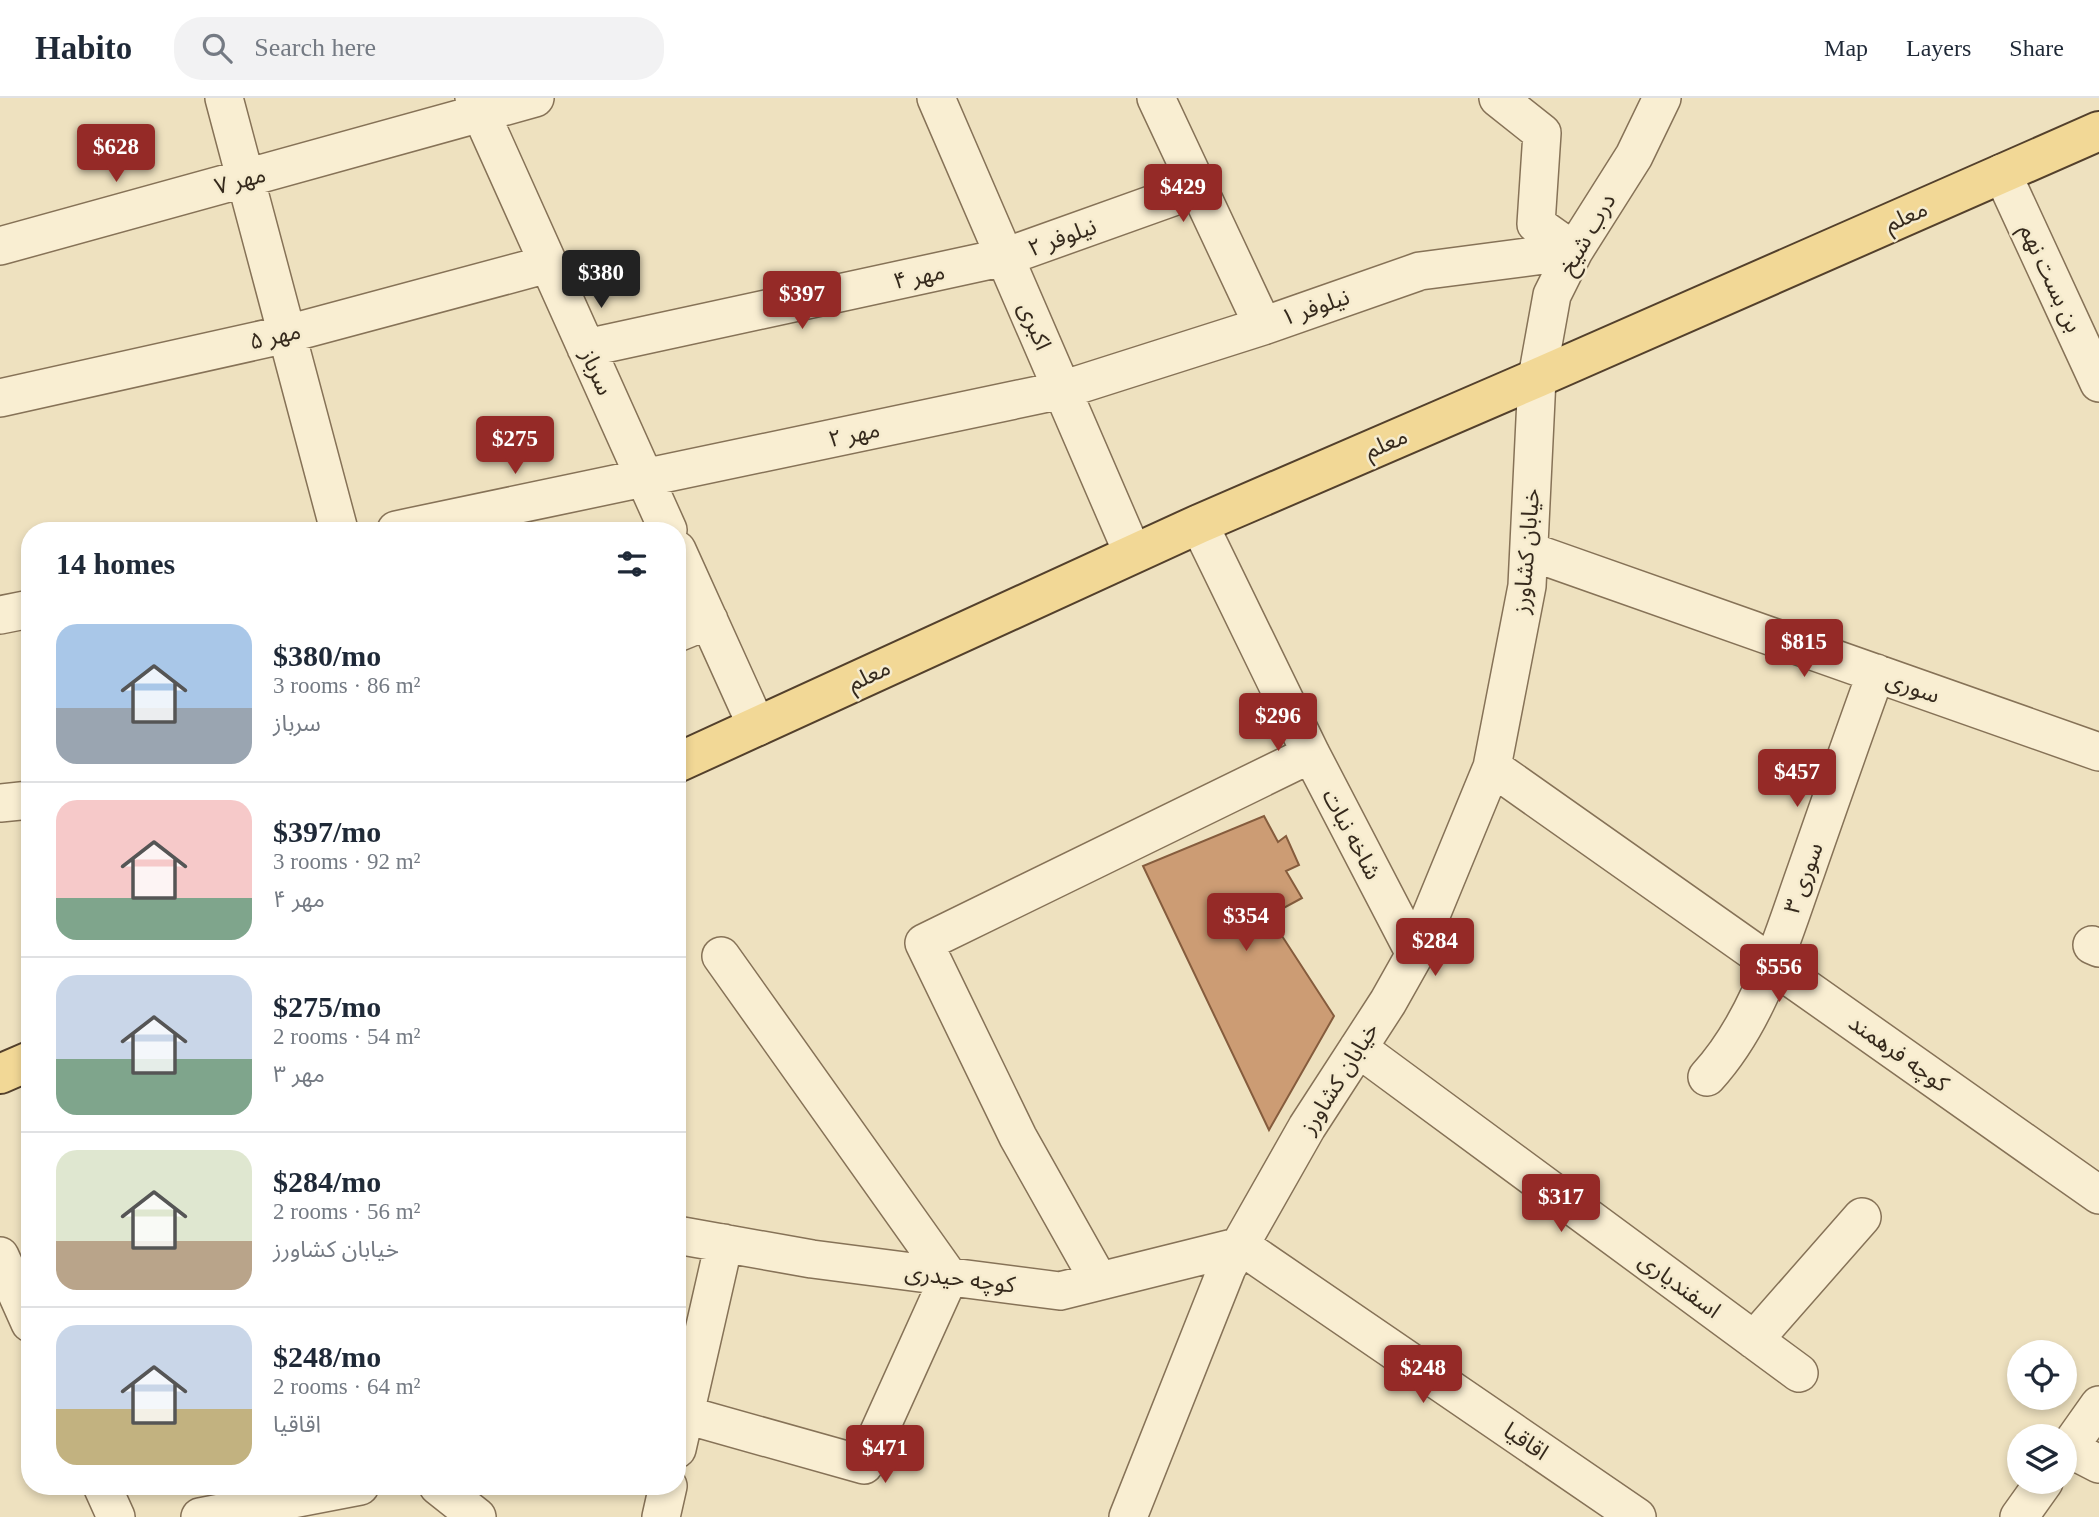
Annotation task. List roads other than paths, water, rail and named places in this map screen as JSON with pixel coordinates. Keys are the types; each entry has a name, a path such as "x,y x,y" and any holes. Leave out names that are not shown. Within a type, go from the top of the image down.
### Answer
{"main road":[{"name":"معلم","path":"686,759 1199,524 2099,131"},
{"path":"0,1074 21,1064"}],"street":[{"path":"224,98 337,522"},
{"name":"مهر ۷","path":"0,246 247,178 477,106 535,98"},
{"name":"اکبری","path":"936,98 1133,554"},
{"path":"1156,98 1263,326"},
{"path":"1498,98 1542,133 1536,224 1574,251"},
{"name":"درب شیخ","path":"1537,378 1552,295 1574,251 1634,156 1662,98"},
{"name":"سرباز","path":"477,106 664,522"},
{"name":"بن بست نهم","path":"2002,173 2099,383"},
{"name":"نیلوفر ۲","path":"1005,257 1198,188"},
{"name":"نیلوفر ۱","path":"1062,390 1263,326 1420,271 1574,251"},
{"name":"مهر ۴","path":"586,348 1005,257"},
{"name":"مهر ۵","path":"0,398 287,334 548,264"},
{"name":"خیابان کشاورز","path":"1128,1517 1227,1269 1307,1127 1415,954 1492,767 1527,586 1537,378"},
{"name":"مهر ۲","path":"434,522 1062,390"},
{"name":"شاخه نبات","path":"1199,524 1311,754 1415,954"},
{"name":"سوری","path":"1529,551 2099,752"},
{"path":"686,593 693,626 757,727"},
{"path":"0,615 21,611"},
{"name":"سوری ۳","path":"1707,1077 1744,1024 1773,965 1876,673"},
{"path":"1099,1281 1018,1137 924,943 1311,754"},
{"name":"کوچه فرهمند","path":"1492,767 2099,1195"},
{"path":"0,803 21,801"},
{"path":"686,1433 864,1465 950,1277 721,956"},
{"name":"اسفندیاری","path":"1358,1048 1799,1373"},
{"path":"1755,1340 1862,1217"},
{"name":"کوچه حیدری","path":"686,1237 812,1259 1060,1291 1241,1246"},
{"path":"686,1410 724,1243"},
{"name":"اقاقیا","path":"1241,1246 1637,1517"},
{"path":"0,1256 21,1303"},
{"path":"2077,1455 2099,1405"},
{"path":"2019,1517 2035,1494"},
{"path":"106,1495 116,1517"},
{"path":"200,1517 314,1495"},
{"path":"449,1495 477,1517"},
{"path":"661,1517 666,1495"}]}
